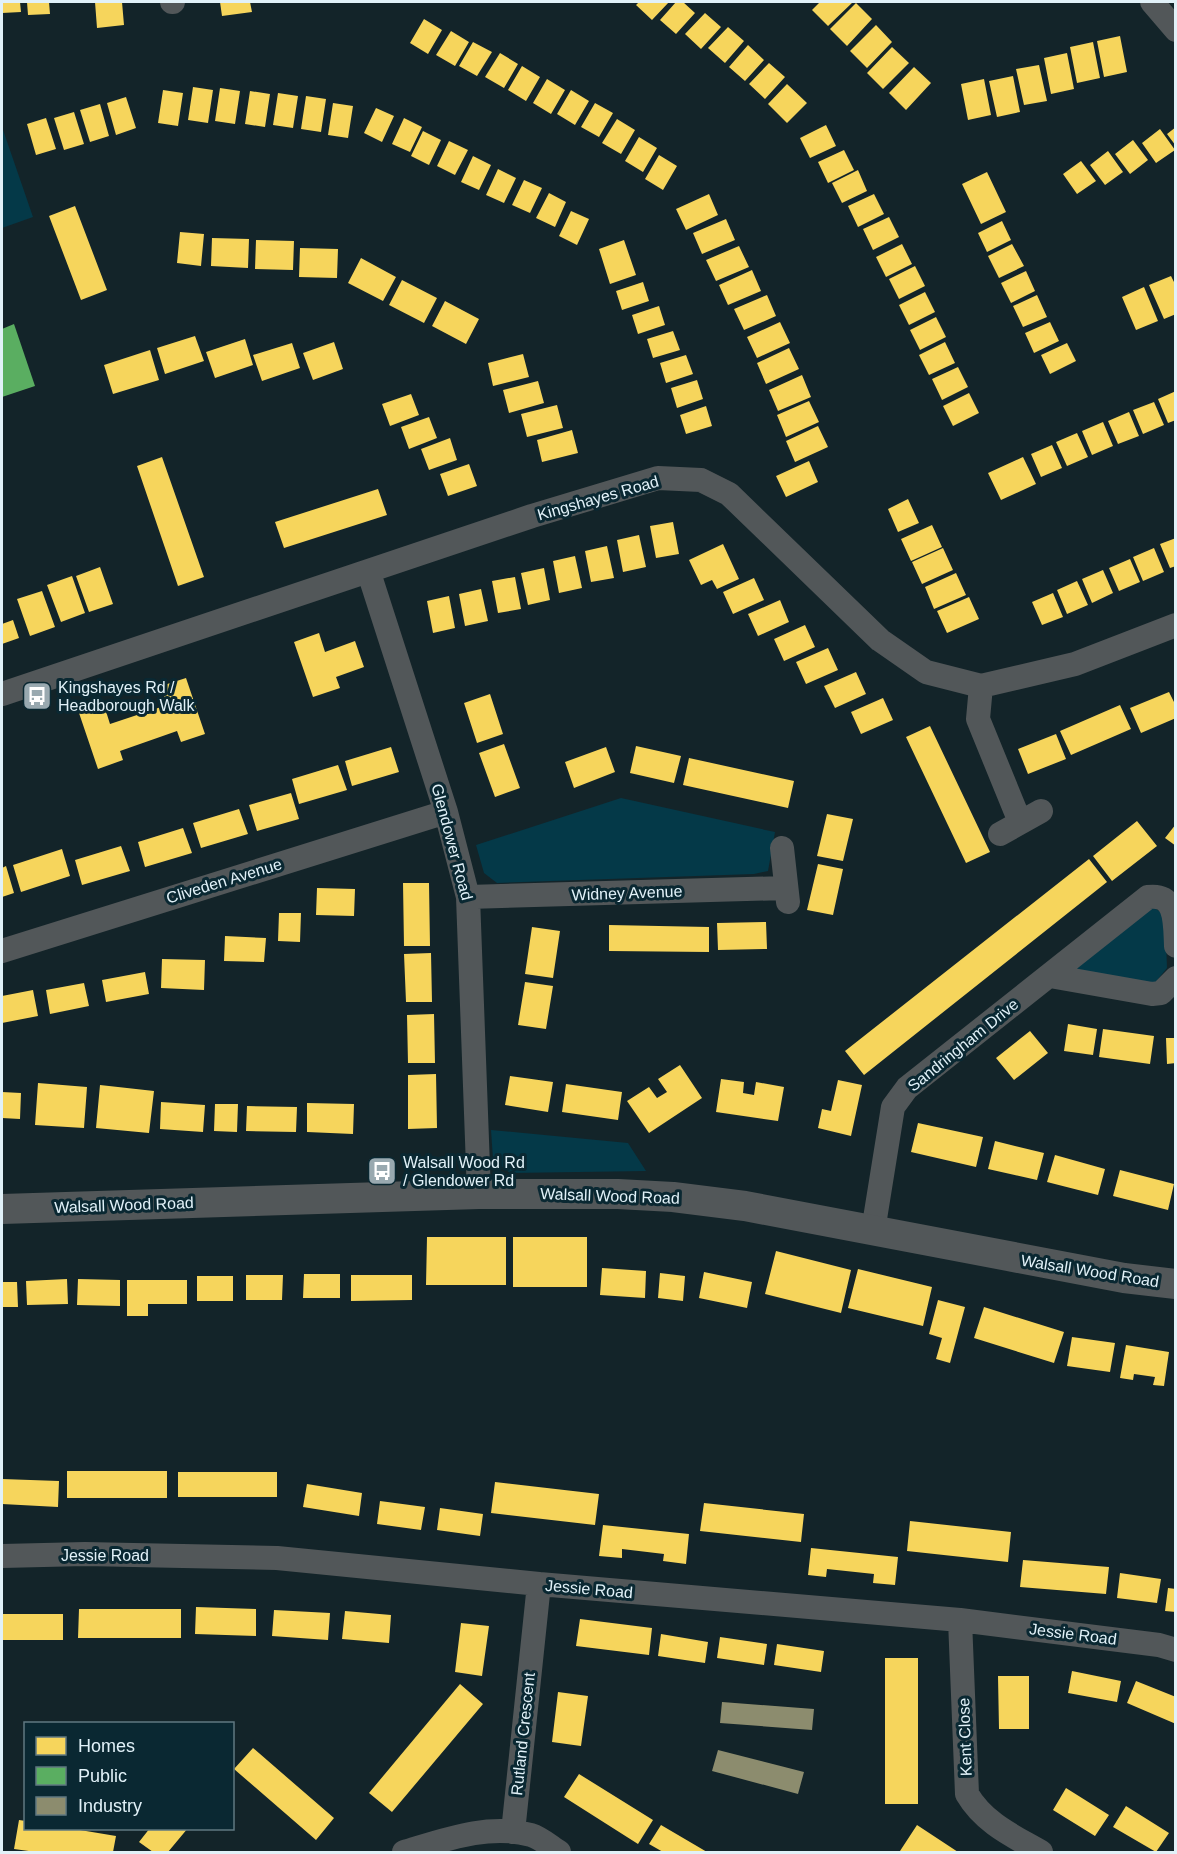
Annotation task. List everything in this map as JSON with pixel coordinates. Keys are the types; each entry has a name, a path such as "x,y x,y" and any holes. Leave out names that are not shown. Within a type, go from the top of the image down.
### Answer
{"street":[{"path":"1152,2 1176,30"},
{"name":"Kingshayes Road","path":"2,694 369,573 532,516 658,478 701,480 729,494 880,640 926,672 981,686 1075,664 1176,625"},
{"name":"Glendower Road","path":"369,573 446,812 468,897 479,1194"},
{"path":"981,686 978,719 1020,822"},
{"name":"Cliveden Avenue","path":"2,951 446,812"},
{"name":"Widney Avenue","path":"468,897 787,896 782,848"},
{"name":"Sandringham Drive","path":"873,1231 893,1107 907,1088 1148,897 1163,897 1169,901 1174,914 1176,946"},
{"path":"1050,976 1152,994 1161,993 1176,978"},
{"name":"Walsall Wood Road","path":"2,1209 479,1194 618,1194 673,1197 745,1206 1112,1276 1176,1284"},
{"name":"Jessie Road","path":"2,1556 85,1554 277,1558 539,1584 960,1620 1159,1645 1176,1650"},
{"name":"Rutland Crescent","path":"513,1832 539,1584"},
{"name":"Kent Close","path":"960,1620 967,1794 977,1810 996,1826 1041,1852"},
{"path":"404,1852 451,1837 488,1831 533,1836 559,1852"}],"shaded area":[{"path":"2,127 33,217 2,228"},
{"path":"621,798 775,832 768,871 754,874 497,883 484,873 476,845"},
{"path":"1150,905 1165,915 1167,968 1154,984 1079,973 1075,966"},
{"path":"491,1130 628,1143 646,1171 510,1173 493,1159"}],"building: Homes":[{"path":"2,2 20,2 21,12 2,13"},
{"path":"27,2 49,2 50,14 28,15"},
{"path":"95,2 122,2 124,25 97,28"},
{"path":"220,2 250,2 252,12 222,16"},
{"path":"639,2 669,2 652,20 636,5"},
{"path":"676,2 683,2 695,13 676,34 660,20"},
{"path":"820,2 853,2 828,26 812,10"},
{"path":"856,3 872,19 847,46 830,29"},
{"path":"705,13 721,27 701,49 685,34"},
{"path":"424,19 442,30 428,54 410,43"},
{"path":"876,25 892,42 867,68 850,51"},
{"path":"728,27 744,41 725,63 708,48"},
{"path":"451,31 469,42 455,66 436,55"},
{"path":"1120,36 1127,72 1104,77 1097,41"},
{"path":"473,42 492,52 477,76 459,66"},
{"path":"1093,42 1100,78 1077,83 1070,47"},
{"path":"748,45 764,60 745,81 729,67"},
{"path":"892,47 909,63 883,89 867,73"},
{"path":"500,53 518,64 504,88 485,77"},
{"path":"1067,53 1074,89 1051,94 1044,58"},
{"path":"769,63 785,77 765,99 749,84"},
{"path":"1039,65 1047,101 1024,105 1016,69"},
{"path":"522,66 540,77 526,101 508,90"},
{"path":"914,67 931,83 906,110 889,93"},
{"path":"1013,76 1020,112 997,117 989,81"},
{"path":"547,79 565,90 551,114 533,103"},
{"path":"984,79 991,115 968,120 961,84"},
{"path":"787,84 807,103 787,123 768,104"},
{"path":"193,87 213,90 208,123 188,120"},
{"path":"220,88 240,91 235,124 215,121"},
{"path":"163,90 183,93 178,126 158,123"},
{"path":"571,90 589,101 575,125 557,114"},
{"path":"250,91 270,94 265,127 245,124"},
{"path":"278,93 298,96 293,128 273,125"},
{"path":"306,96 326,99 321,132 301,129"},
{"path":"126,97 136,128 116,135 107,103"},
{"path":"333,103 353,106 348,138 328,135"},
{"path":"595,103 613,113 599,137 581,127"},
{"path":"100,104 109,136 90,142 80,110"},
{"path":"376,108 394,116 382,142 364,133"},
{"path":"74,112 84,144 64,150 54,118"},
{"path":"46,118 56,149 36,155 27,124"},
{"path":"404,118 422,127 410,152 392,144"},
{"path":"617,119 635,130 621,154 602,143"},
{"path":"826,125 836,146 810,158 800,138"},
{"path":"1176,127 1176,146 1167,134"},
{"path":"1160,129 1175,150 1156,163 1142,143"},
{"path":"423,131 441,140 429,165 411,156"},
{"path":"639,137 657,148 643,172 625,161"},
{"path":"1133,140 1148,160 1130,174 1115,154"},
{"path":"449,141 468,150 455,175 437,166"},
{"path":"844,150 854,170 828,183 818,162"},
{"path":"1108,151 1123,172 1105,185 1090,165"},
{"path":"659,155 677,166 663,190 645,179"},
{"path":"473,156 491,165 479,190 461,182"},
{"path":"1081,161 1096,181 1077,194 1063,174"},
{"path":"498,169 516,178 504,203 486,195"},
{"path":"858,170 867,191 842,203 832,183"},
{"path":"987,172 1006,212 981,224 962,184"},
{"path":"524,180 542,188 530,213 512,205"},
{"path":"549,193 566,202 555,227 536,218"},
{"path":"709,194 718,215 686,230 676,209"},
{"path":"874,194 884,214 858,227 848,206"},
{"path":"75,206 107,290 81,300 49,216"},
{"path":"571,211 589,219 577,245 559,236"},
{"path":"889,217 899,237 873,250 863,229"},
{"path":"726,219 735,240 702,254 693,233"},
{"path":"1002,221 1011,240 987,252 978,233"},
{"path":"180,232 204,234 201,266 177,263"},
{"path":"212,238 249,239 248,268 211,266"},
{"path":"256,240 294,241 293,270 255,269"},
{"path":"624,240 636,275 610,284 599,249"},
{"path":"902,244 912,264 886,277 876,257"},
{"path":"1012,244 1024,266 999,278 988,256"},
{"path":"739,246 749,267 716,281 706,260"},
{"path":"300,248 338,249 337,278 299,277"},
{"path":"361,258 396,277 383,301 348,283"},
{"path":"915,266 925,286 899,299 889,279"},
{"path":"752,270 761,291 728,305 719,285"},
{"path":"1026,271 1035,291 1011,303 1001,283"},
{"path":"1171,276 1176,286 1176,314 1164,319 1149,285"},
{"path":"402,280 437,298 424,323 389,305"},
{"path":"643,282 649,301 622,310 616,291"},
{"path":"1144,287 1158,321 1136,330 1122,297"},
{"path":"925,292 935,312 909,325 899,305"},
{"path":"767,295 776,316 744,330 734,309"},
{"path":"1037,295 1047,317 1023,327 1013,306"},
{"path":"445,301 479,319 466,344 432,326"},
{"path":"659,306 665,325 638,334 632,315"},
{"path":"936,317 946,337 920,350 910,330"},
{"path":"780,322 790,343 757,358 747,337"},
{"path":"1050,322 1059,341 1034,353 1025,333"},
{"path":"673,331 680,350 653,358 647,339"},
{"path":"195,336 204,361 165,374 157,348"},
{"path":"245,339 253,365 215,378 206,352"},
{"path":"334,342 343,369 313,380 303,353"},
{"path":"945,342 955,363 929,375 919,355"},
{"path":"292,343 300,368 262,381 253,355"},
{"path":"1067,343 1076,361 1050,374 1041,355"},
{"path":"789,348 799,369 766,384 757,363"},
{"path":"150,350 159,380 113,394 104,365"},
{"path":"523,354 529,377 493,386 488,363"},
{"path":"686,355 693,374 666,383 660,363"},
{"path":"958,367 968,387 942,400 932,379"},
{"path":"802,375 811,397 778,411 769,390"},
{"path":"697,380 703,399 677,408 671,388"},
{"path":"538,381 544,403 509,413 503,390"},
{"path":"1176,391 1176,420 1168,423 1158,399"},
{"path":"969,393 979,413 953,426 943,406"},
{"path":"411,394 419,415 390,426 382,404"},
{"path":"809,401 819,422 786,437 777,415"},
{"path":"1154,402 1164,425 1143,434 1133,410"},
{"path":"557,405 563,428 527,437 521,414"},
{"path":"706,406 712,426 686,434 680,415"},
{"path":"1129,412 1139,436 1118,444 1108,421"},
{"path":"429,417 437,438 409,449 401,427"},
{"path":"1103,422 1113,446 1092,455 1082,431"},
{"path":"818,426 828,447 795,462 786,441"},
{"path":"572,430 578,453 542,462 537,440"},
{"path":"1077,433 1088,457 1067,466 1056,442"},
{"path":"450,438 457,460 429,470 421,449"},
{"path":"1052,445 1062,468 1041,477 1031,454"},
{"path":"162,457 204,577 178,586 137,466"},
{"path":"1023,457 1036,484 1001,500 988,473"},
{"path":"809,461 818,482 786,497 776,476"},
{"path":"469,464 477,486 448,496 440,474"},
{"path":"378,489 387,515 284,548 275,522"},
{"path":"908,499 919,523 898,532 888,509"},
{"path":"673,522 679,554 656,558 650,526"},
{"path":"932,525 942,547 911,561 901,539"},
{"path":"639,535 646,567 623,572 617,540"},
{"path":"1176,538 1176,566 1170,568 1160,544"},
{"path":"723,544 739,579 717,589 712,580 701,585 689,560"},
{"path":"607,546 614,578 591,582 585,551"},
{"path":"943,548 953,570 922,584 912,562"},
{"path":"1154,548 1164,572 1143,581 1133,557"},
{"path":"575,556 582,588 559,593 553,561"},
{"path":"1130,559 1140,582 1119,591 1109,568"},
{"path":"100,567 113,604 89,612 76,576"},
{"path":"544,568 550,600 528,605 521,573"},
{"path":"1103,570 1113,593 1092,603 1082,579"},
{"path":"956,573 966,595 934,609 925,587"},
{"path":"72,576 85,613 61,622 47,585"},
{"path":"515,577 521,609 498,613 492,581"},
{"path":"754,578 764,600 733,614 723,592"},
{"path":"1077,581 1088,605 1067,614 1057,590"},
{"path":"481,589 488,621 465,626 459,594"},
{"path":"42,591 55,627 30,636 17,599"},
{"path":"1053,593 1063,617 1042,625 1032,602"},
{"path":"449,596 455,628 433,633 427,601"},
{"path":"969,597 979,619 947,633 937,611"},
{"path":"780,600 789,622 758,636 748,614"},
{"path":"13,620 19,638 2,644 2,624"},
{"path":"805,625 815,647 784,661 774,639"},
{"path":"319,633 325,652 355,641 364,667 336,677 340,688 313,697 294,642"},
{"path":"828,648 838,670 806,684 796,662"},
{"path":"856,672 866,694 835,708 824,686"},
{"path":"186,678 205,734 181,742 177,731 120,751 123,760 98,769 79,713 104,705 110,724 167,705 161,686"},
{"path":"1169,692 1176,706 1176,718 1141,733 1130,708"},
{"path":"490,694 503,734 477,743 464,703"},
{"path":"883,698 893,720 861,734 851,712"},
{"path":"1120,705 1131,729 1071,755 1060,731"},
{"path":"930,726 990,852 966,863 906,737"},
{"path":"1056,734 1066,759 1028,774 1018,749"},
{"path":"504,744 520,788 495,797 479,753"},
{"path":"636,746 681,756 674,783 630,773"},
{"path":"391,747 399,772 352,786 345,761"},
{"path":"606,747 615,772 574,788 565,762"},
{"path":"689,758 794,781 788,808 683,785"},
{"path":"338,765 347,790 299,804 292,779"},
{"path":"291,793 299,819 257,831 249,805"},
{"path":"239,809 248,834 201,848 193,823"},
{"path":"827,814 853,819 843,861 817,856"},
{"path":"1137,821 1157,846 1112,881 1093,856"},
{"path":"1176,824 1176,846 1165,838"},
{"path":"183,828 192,853 145,867 138,842"},
{"path":"121,846 130,871 82,885 75,860"},
{"path":"62,849 70,876 21,892 13,865"},
{"path":"1089,859 1107,882 864,1075 845,1051"},
{"path":"818,864 843,869 833,915 807,910"},
{"path":"6,866 14,893 2,897 2,868"},
{"path":"403,883 429,883 430,946 404,946"},
{"path":"317,888 355,889 354,916 316,915"},
{"path":"279,913 301,913 300,942 278,941"},
{"path":"766,922 767,949 718,950 717,923"},
{"path":"609,925 709,927 709,952 609,951"},
{"path":"532,927 560,931 553,978 525,974"},
{"path":"225,936 266,938 264,962 224,961"},
{"path":"431,953 432,1002 406,1002 404,954"},
{"path":"162,959 205,960 204,990 161,988"},
{"path":"145,972 149,994 106,1002 102,980"},
{"path":"525,982 553,986 546,1029 518,1025"},
{"path":"84,983 89,1006 50,1014 46,990"},
{"path":"33,990 38,1016 2,1023 2,996"},
{"path":"434,1014 435,1063 408,1063 407,1015"},
{"path":"1068,1024 1097,1029 1093,1055 1064,1051"},
{"path":"1103,1029 1154,1036 1150,1064 1099,1057"},
{"path":"1030,1031 1048,1053 1014,1080 996,1058"},
{"path":"1166,1038 1176,1038 1176,1063 1167,1064"},
{"path":"680,1065 702,1098 649,1133 627,1101 649,1087 657,1098 667,1092 658,1079"},
{"path":"436,1074 437,1128 408,1129 408,1075"},
{"path":"510,1076 553,1082 548,1112 505,1105"},
{"path":"721,1079 744,1082 743,1093 754,1095 756,1082 784,1087 778,1121 716,1112"},
{"path":"838,1080 862,1085 851,1136 818,1128 822,1109 831,1111"},
{"path":"38,1083 87,1087 84,1128 35,1125"},
{"path":"566,1084 622,1092 618,1120 562,1112"},
{"path":"100,1085 154,1091 149,1133 96,1128"},
{"path":"2,1092 21,1093 20,1119 2,1118"},
{"path":"161,1102 205,1105 203,1132 160,1129"},
{"path":"307,1103 354,1104 353,1134 307,1132"},
{"path":"215,1104 238,1104 237,1132 214,1131"},
{"path":"247,1106 297,1107 296,1132 246,1131"},
{"path":"918,1123 983,1137 976,1167 911,1152"},
{"path":"995,1141 1044,1153 1037,1180 988,1169"},
{"path":"1055,1155 1105,1169 1098,1195 1047,1182"},
{"path":"1120,1170 1174,1184 1168,1210 1113,1196"},
{"path":"427,1237 506,1237 506,1285 426,1285"},
{"path":"513,1237 587,1237 587,1287 513,1287"},
{"path":"776,1251 851,1270 841,1313 765,1294"},
{"path":"602,1268 646,1271 645,1298 600,1295"},
{"path":"858,1269 932,1287 923,1326 848,1308"},
{"path":"704,1272 752,1282 747,1308 699,1298"},
{"path":"660,1273 685,1276 683,1301 658,1298"},
{"path":"304,1274 340,1274 340,1298 303,1298"},
{"path":"246,1275 283,1275 282,1300 246,1300"},
{"path":"351,1275 412,1275 412,1300 351,1301"},
{"path":"197,1276 233,1276 233,1301 197,1301"},
{"path":"67,1279 68,1304 27,1305 26,1281"},
{"path":"78,1279 120,1280 120,1306 77,1305"},
{"path":"127,1280 187,1280 187,1304 148,1304 148,1316 127,1316"},
{"path":"2,1282 17,1282 18,1307 2,1307"},
{"path":"938,1300 965,1307 950,1363 936,1359 942,1338 929,1334"},
{"path":"984,1307 1064,1332 1054,1363 974,1338"},
{"path":"1072,1337 1115,1343 1110,1372 1067,1366"},
{"path":"1126,1345 1169,1352 1164,1386 1153,1385 1155,1377 1134,1374 1133,1380 1120,1378"},
{"path":"67,1471 167,1471 167,1498 67,1498"},
{"path":"178,1472 277,1472 277,1497 178,1497"},
{"path":"2,1479 59,1481 58,1507 2,1504"},
{"path":"495,1482 599,1494 595,1525 491,1513"},
{"path":"307,1484 362,1493 359,1516 303,1507"},
{"path":"380,1501 425,1507 421,1530 377,1524"},
{"path":"704,1503 804,1514 801,1542 700,1531"},
{"path":"440,1508 483,1514 480,1536 437,1530"},
{"path":"910,1521 1011,1532 1008,1562 907,1551"},
{"path":"603,1525 689,1534 686,1564 663,1561 664,1554 622,1549 622,1558 599,1556"},
{"path":"811,1548 898,1557 895,1585 873,1583 874,1574 827,1569 826,1577 808,1575"},
{"path":"1023,1560 1109,1567 1106,1594 1020,1587"},
{"path":"1120,1573 1161,1579 1157,1603 1117,1598"},
{"path":"1168,1588 1176,1589 1176,1612 1165,1611"},
{"path":"196,1607 256,1609 256,1636 195,1634"},
{"path":"79,1609 181,1609 181,1638 78,1638"},
{"path":"274,1610 330,1613 328,1640 272,1636"},
{"path":"345,1611 391,1615 389,1643 342,1639"},
{"path":"2,1614 63,1614 63,1640 2,1640"},
{"path":"580,1619 652,1628 649,1655 576,1646"},
{"path":"461,1623 489,1626 482,1676 455,1672"},
{"path":"661,1634 708,1642 705,1663 658,1656"},
{"path":"720,1637 767,1644 764,1665 717,1658"},
{"path":"777,1644 824,1651 821,1672 774,1665"},
{"path":"885,1658 918,1658 918,1804 885,1804"},
{"path":"1072,1671 1121,1681 1117,1702 1068,1693"},
{"path":"998,1676 1029,1676 1029,1729 999,1729"},
{"path":"1136,1681 1176,1697 1176,1724 1127,1703"},
{"path":"460,1684 483,1704 392,1812 369,1793"},
{"path":"558,1692 588,1696 581,1746 552,1742"},
{"path":"253,1748 334,1818 316,1840 234,1769"},
{"path":"579,1774 653,1820 638,1844 564,1797"},
{"path":"1066,1788 1109,1815 1095,1836 1053,1810"},
{"path":"1126,1806 1169,1833 1156,1852 1113,1827"},
{"path":"19,1820 24,1821 24,1830 80,1830 116,1836 113,1852 36,1852 14,1849"},
{"path":"661,1825 707,1852 663,1852 649,1844"},
{"path":"917,1825 958,1852 900,1851"},
{"path":"148,1830 186,1830 168,1852 153,1852 139,1842"}],"building: Public":[{"path":"14,324 35,386 2,397 2,329"}],"building: Industry":[{"path":"722,1702 814,1709 812,1730 720,1723"},
{"path":"718,1750 804,1772 798,1794 712,1771"}],"place":[{"name":"Kingshayes Rd / Headborough Walk","path":"37,696"},
{"name":"Walsall Wood Rd / Glendower Rd","path":"382,1171"}]}
